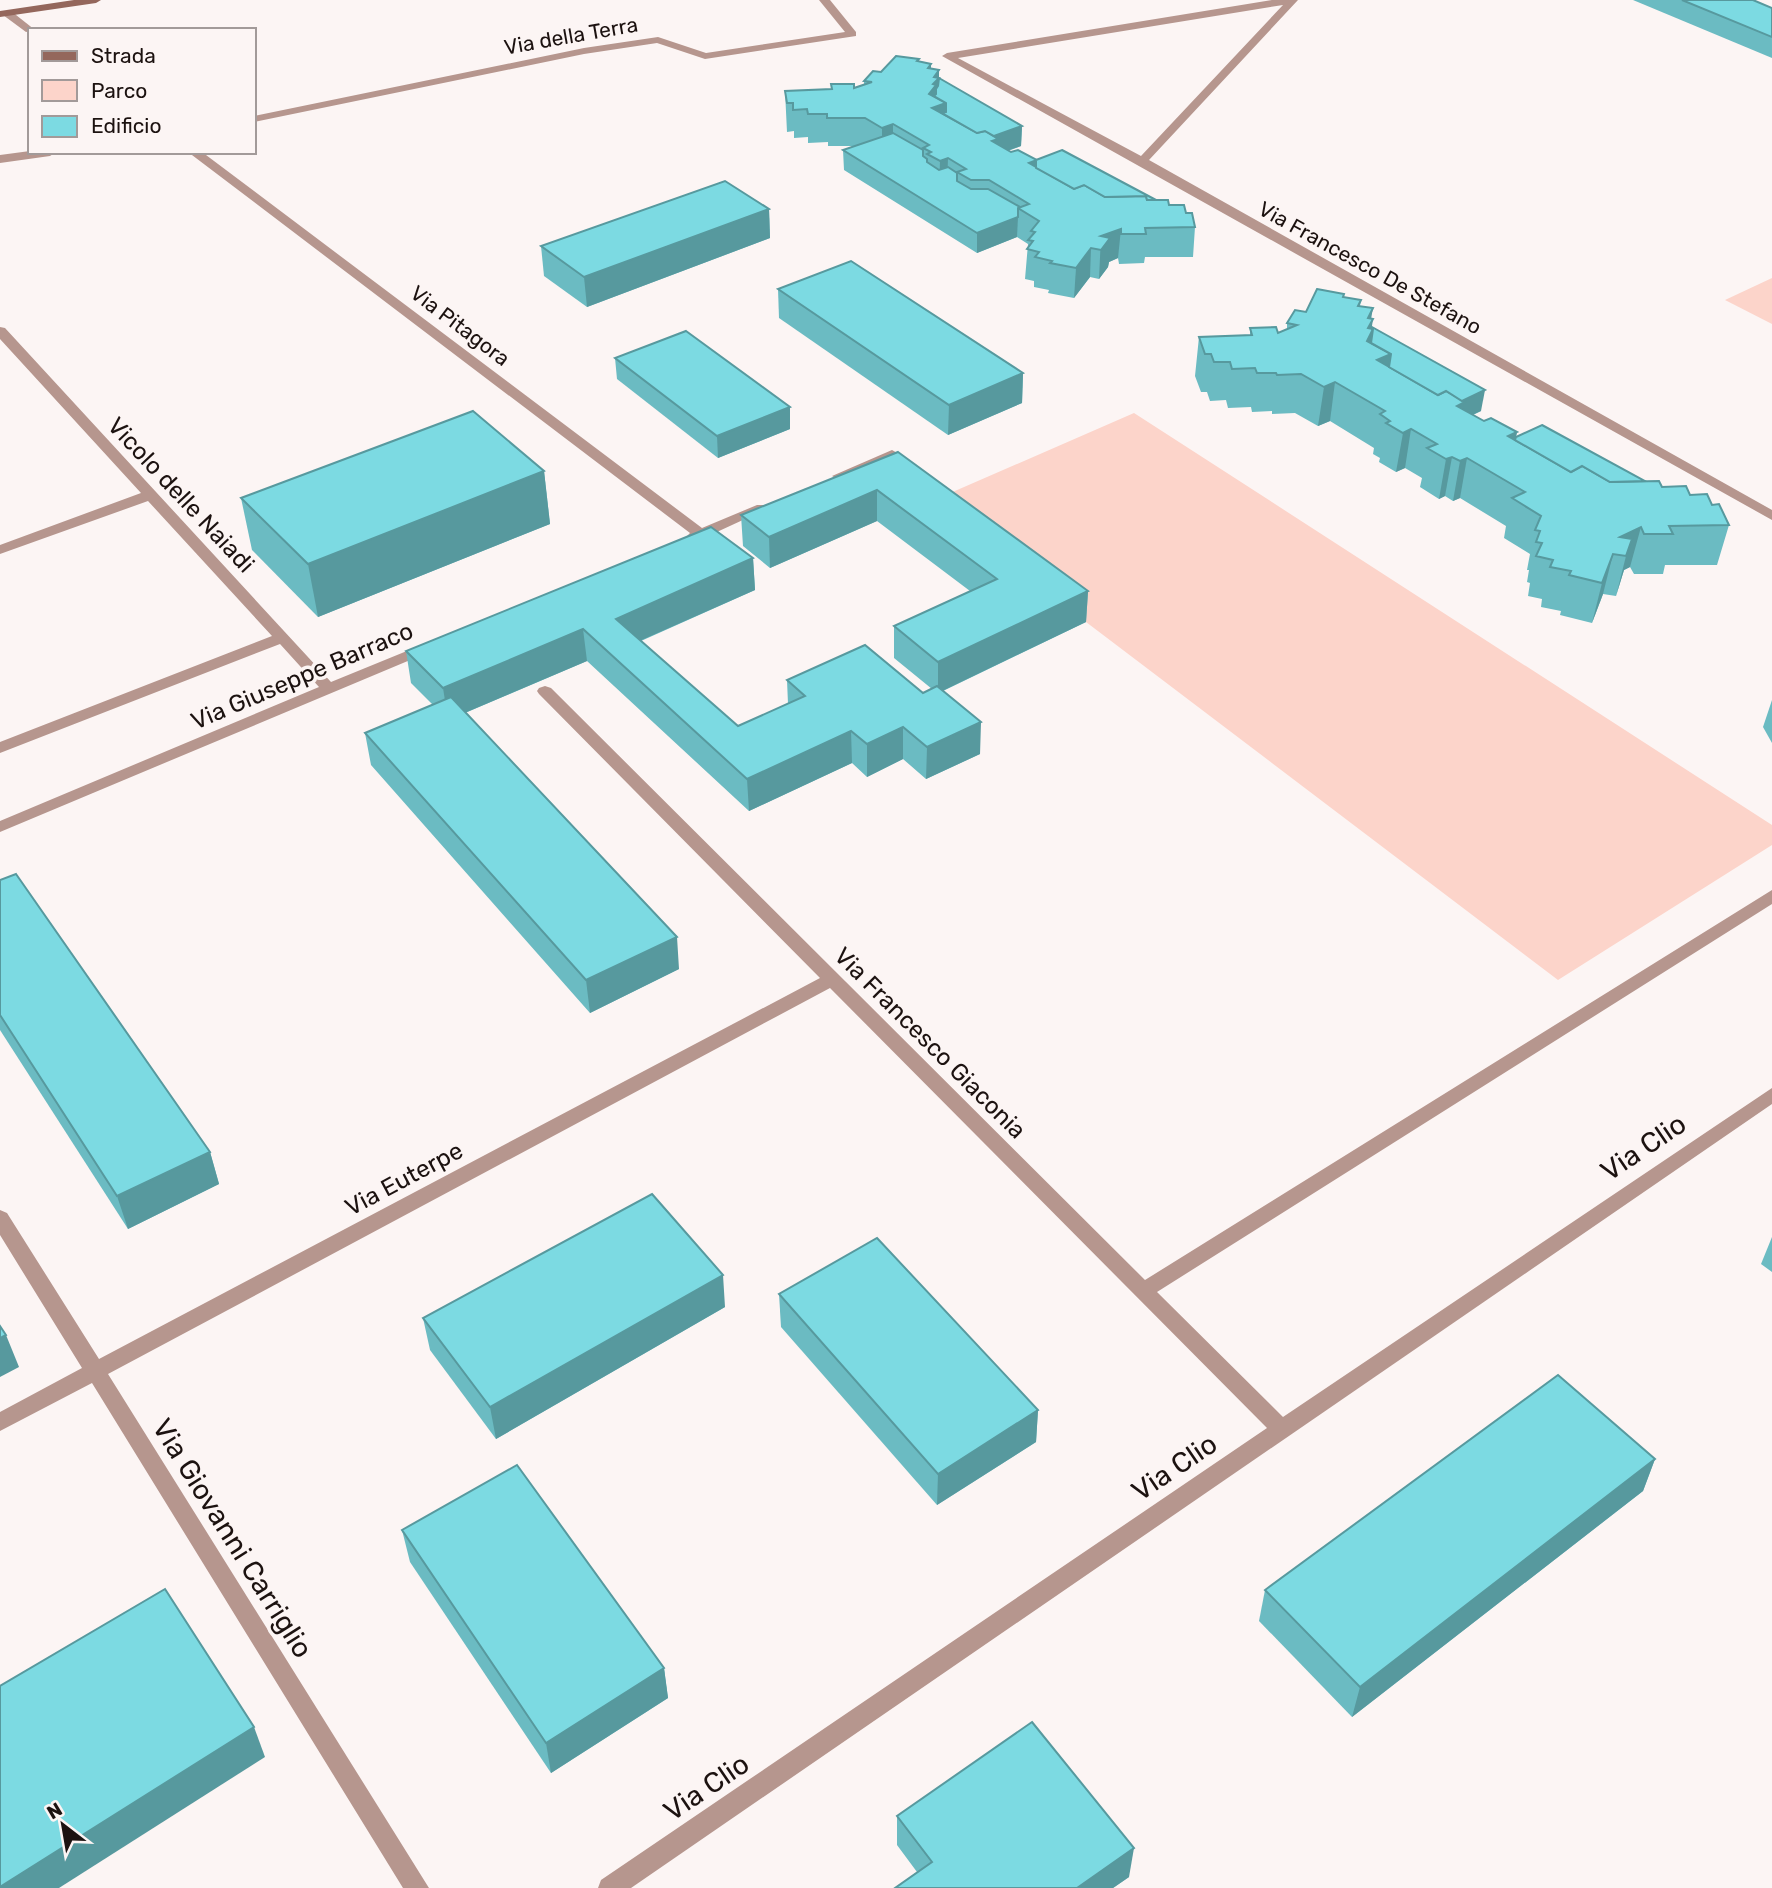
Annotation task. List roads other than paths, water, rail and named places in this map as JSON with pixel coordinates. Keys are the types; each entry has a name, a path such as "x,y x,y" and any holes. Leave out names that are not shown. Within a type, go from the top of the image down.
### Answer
{"main road":[{"path":"4,13 96,0"}],"street":[{"name":"Via della Terra","path":"256,119 583,51 658,40 705,56 852,34 824,0"},
{"path":"1142,161 1293,0"},
{"name":"Via Francesco De Stefano","path":"1293,0 947,56 1142,161 1772,516"},
{"path":"4,13 28,29"},
{"path":"0,159 36,154"},
{"name":"Via Pitagora","path":"197,154 701,534"},
{"name":"Vicolo delle Naiadi","path":"0,331 329,689"},
{"path":"828,480 892,454"},
{"path":"0,550 150,495"},
{"path":"675,544 777,502"},
{"path":"0,748 282,638"},
{"name":"Via Giuseppe Barraco","path":"0,827 444,641"},
{"name":"Via Francesco Giaconia","path":"545,691 1281,1429"},
{"path":"1143,1291 1772,896"},
{"name":"Via Euterpe","path":"0,1422 832,979"},
{"name":"Via Clio","path":"610,1888 1772,1095"},
{"name":"Via Giovanni Carriglio","path":"0,1219 416,1888"}]}
